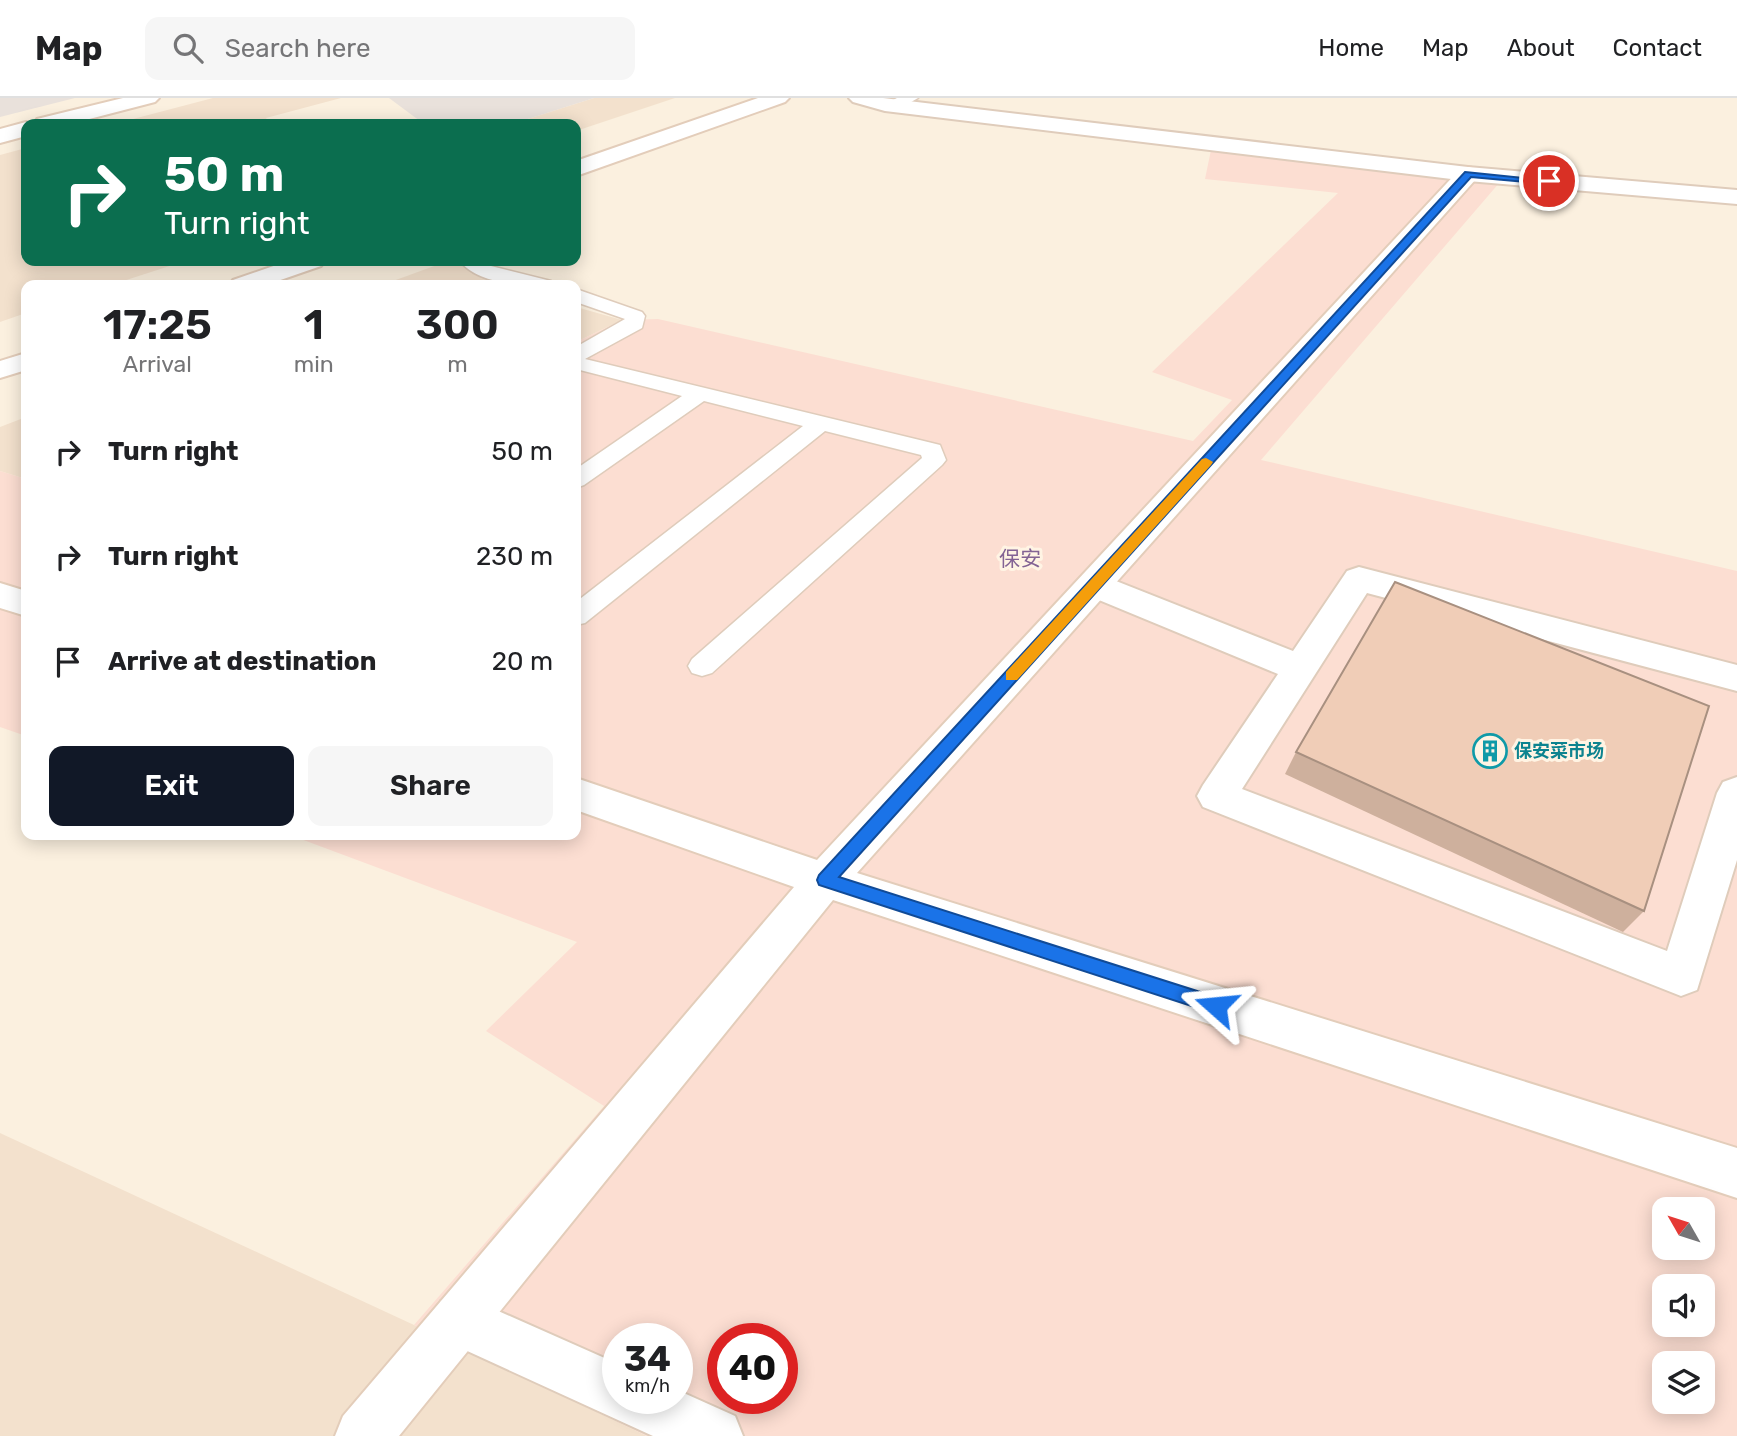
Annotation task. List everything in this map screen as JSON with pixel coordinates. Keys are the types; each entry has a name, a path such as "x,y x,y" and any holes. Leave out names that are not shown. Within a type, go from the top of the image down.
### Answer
{"street":[{"path":"65,119 148,98"},
{"path":"581,167 778,98"},
{"path":"860,98 1468,174 1737,198"},
{"path":"0,136 21,130"},
{"path":"363,1436 825,880 1468,174"},
{"path":"257,280 297,266"},
{"path":"0,370 21,363"},
{"path":"1737,678 1359,579 1217,796 1681,976 1737,793"},
{"path":"1094,586 1302,669"},
{"path":"0,595 21,602"},
{"path":"581,796 825,880 1737,1173"},
{"path":"460,1320 602,1385"},
{"path":"667,1414 715,1436"}],"lane":[{"path":"476,266 524,280"},
{"path":"581,297 635,316 635,324 581,352"},
{"path":"581,364 932,450 934,460 702,666"},
{"path":"581,477 701,393"},
{"path":"581,612 821,423"}],"shaded area":[{"path":"0,98 75,98 0,117"},
{"path":"213,98 341,98 267,119 133,119"},
{"path":"389,98 594,98 528,119 417,119"},
{"path":"594,98 675,98 581,129 581,119 528,119"},
{"path":"21,149 21,266 170,266 126,280 21,280 21,315 0,322 0,155"},
{"path":"1211,150 1500,182 1261,460 1737,571 1737,1436 647,1436 414,1325 604,1106 486,1031 577,942 303,840 581,840 581,340 622,320 658,319 1193,441 1232,400 1152,372 1338,193 1205,179"},
{"path":"434,266 475,266 489,280 396,280"},
{"path":"581,308 622,320 581,340"},
{"path":"21,419 21,477 0,471 0,427"},
{"path":"0,471 21,477 21,734 0,727"},
{"path":"0,1133 414,1325 647,1436 0,1436"}],"building":[{"name":"保安菜市场","path":"1395,582 1709,706 1644,911 1296,752"}],"slow traffic":[{"path":"1012,676 1206,462"}],"place":[{"name":"保安菜市场","path":"1490,751"}],"district":[{"name":"保安","path":"1020,559"}],"route":[{"path":"1216,1006 825,880 1468,174 1549,181"}]}
